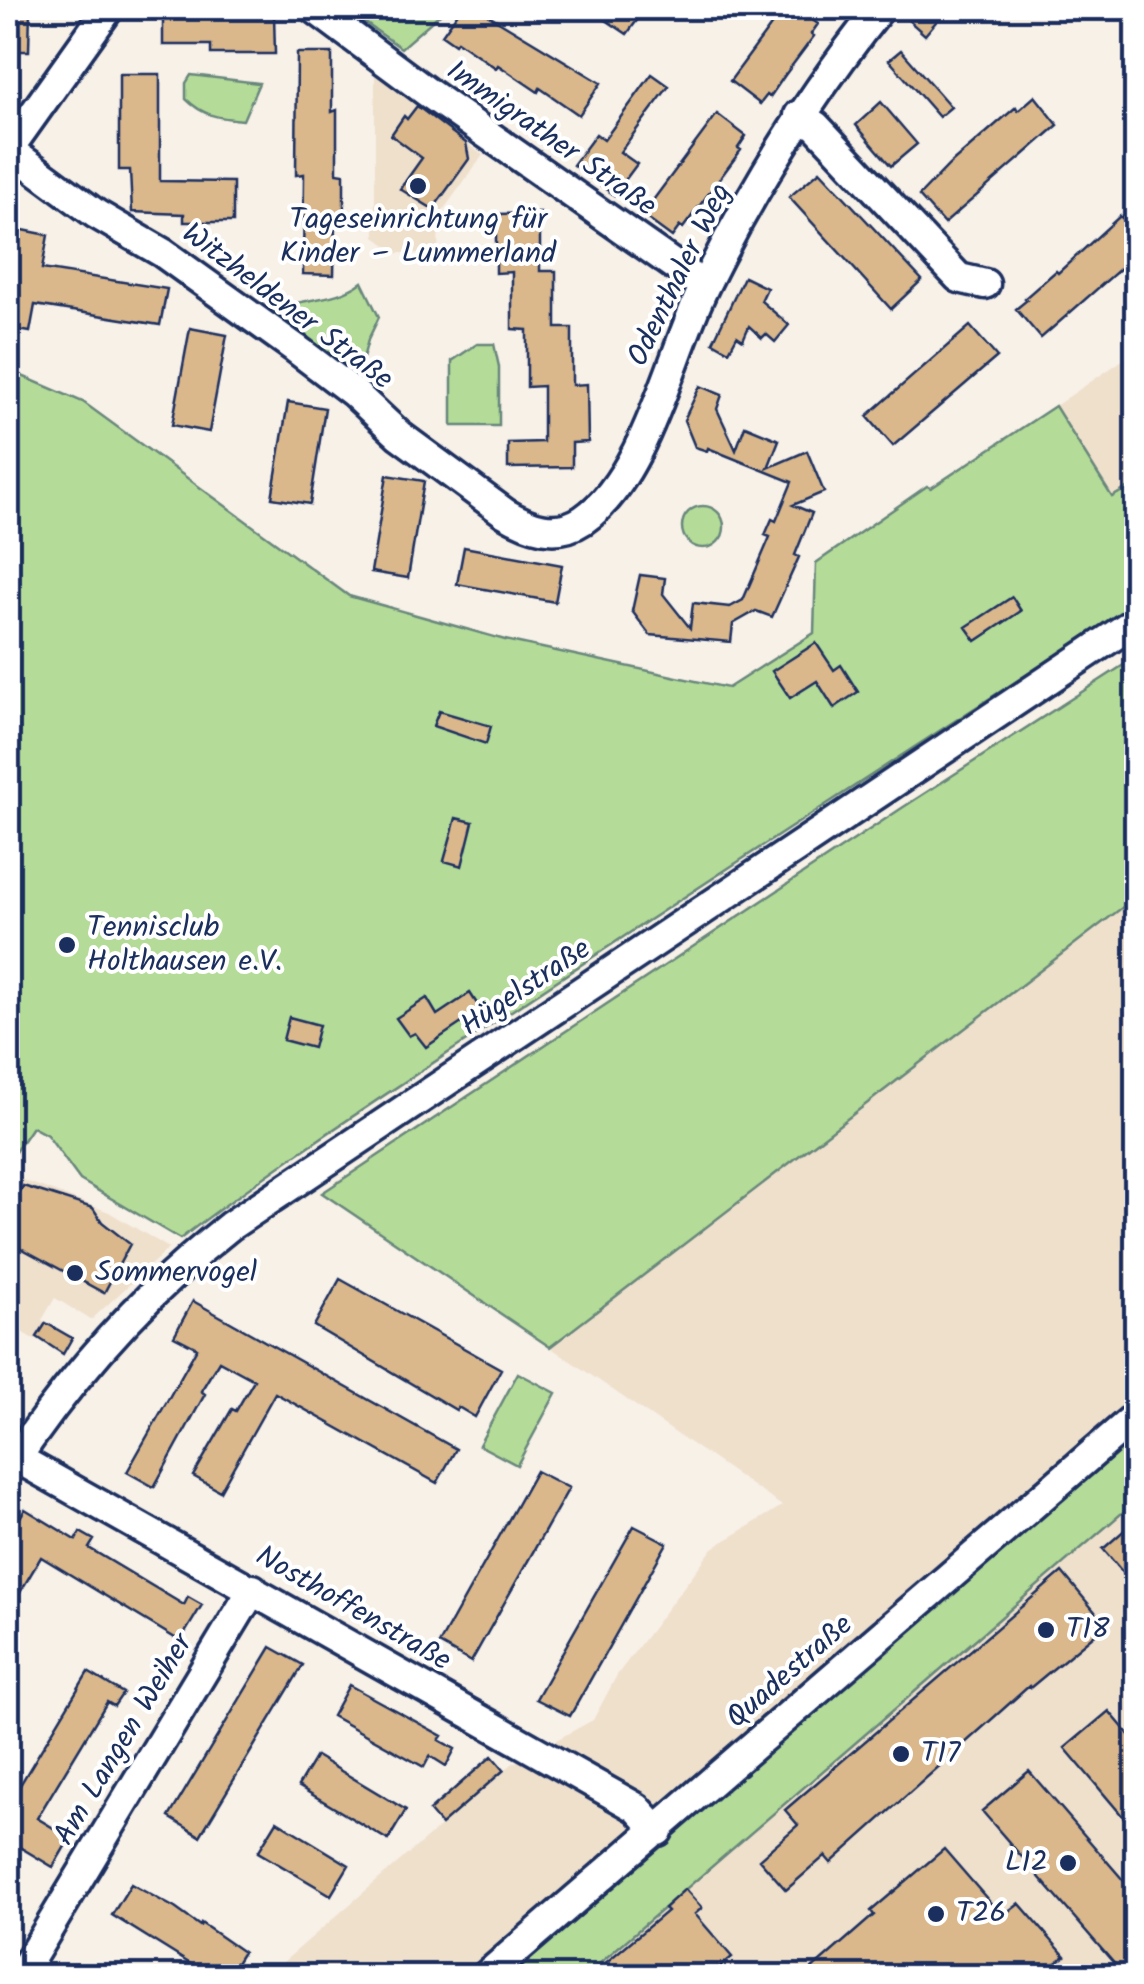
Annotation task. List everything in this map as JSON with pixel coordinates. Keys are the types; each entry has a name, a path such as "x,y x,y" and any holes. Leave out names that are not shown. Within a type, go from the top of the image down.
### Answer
{"street":[{"path":"8,149 109,8"},
{"name":"Immigrather Straße","path":"314,8 704,286"},
{"name":"Odenthaler Weg","path":"522,523 548,531 576,524 616,487 639,446 704,286 799,115 880,8"},
{"path":"799,115 827,138 959,278 984,284"},
{"name":"Witzheldener Straße","path":"8,149 96,214 163,252 295,348 399,435 522,523"},
{"name":"Hügelstraße","path":"10,1460 111,1333 230,1226 1136,621"},
{"name":"Quadestraße","path":"486,1976 1136,1416"},
{"name":"Nosthoffenstraße","path":"10,1460 253,1589 637,1808 658,1831"},
{"name":"Am Langen Weiher","path":"20,1976 253,1589"}],"shaded area":[{"name":"Tageseinrichtung für Kinder – Lummerland","path":"375,75 483,155 439,216 438,253 397,253 375,237"},
{"path":"1136,351 1136,483 1113,498 1055,406"},
{"path":"1136,897 1136,1976 267,1976 512,1764 593,1720 617,1675 713,1548 782,1506 550,1347"},
{"name":"Sommervogel","path":"20,1179 109,1212 169,1248 91,1320 55,1298 35,1340 8,1324 8,1200"}],"green space":[{"path":"344,8 447,8 401,48"},
{"path":"191,75 259,83 243,120 212,115 192,105 186,99 186,83"},
{"path":"362,282 379,317 357,381 265,312 329,297"},
{"path":"477,344 494,344 499,367 499,426 452,426 452,361"},
{"path":"8,370 83,402 349,596 505,640 728,688 814,633 816,563 927,486 931,488 1055,406 1112,497 1136,483 1136,604 385,1095 180,1239 80,1180 47,1135 32,1127 15,1152 8,1147"},
{"path":"703,506 718,512 724,527 718,542 703,548 688,542 682,527 688,512"},
{"path":"1136,657 1136,897 550,1347 322,1193 902,808"},
{"path":"518,1373 556,1393 517,1465 479,1445"},
{"path":"1136,1433 1136,1501 585,1976 511,1976"}],"building":[{"path":"8,8 30,8 29,51 8,51"},
{"path":"163,8 274,14 275,54 211,54 211,45 163,45"},
{"path":"461,8 477,8 601,83 579,115 540,88 538,92 442,35"},
{"path":"588,8 621,8 638,19 627,34"},
{"path":"784,8 796,8 818,24 811,34 814,36 770,97 767,95 760,104 730,81"},
{"path":"917,8 928,8 940,17 925,35 907,19"},
{"path":"901,50 951,107 939,117 889,60"},
{"path":"297,53 332,53 337,173 344,174 344,223 335,223 334,275 303,274 304,174 296,175"},
{"path":"119,74 160,74 160,181 233,182 233,222 184,222 184,214 132,212 130,170 119,170"},
{"path":"652,74 669,86 620,152 637,164 614,195 573,165 596,134 604,140"},
{"path":"1035,96 1058,125 944,224 919,196 1016,107 1018,111"},
{"path":"881,102 917,144 891,166 856,125"},
{"path":"417,106 466,143 469,159 433,209 400,189 422,158 391,135 404,116 407,119"},
{"path":"717,114 746,136 738,148 741,150 683,228 680,226 672,237 642,215"},
{"path":"820,171 922,280 891,309 789,197"},
{"path":"1136,206 1136,255 1041,338 1016,309"},
{"path":"540,213 540,271 556,271 556,328 572,328 572,385 587,384 588,442 572,443 572,467 508,468 508,443 543,442 543,386 527,387 527,330 512,329 512,272 496,273 496,214"},
{"path":"8,227 48,235 42,269 167,289 160,325 35,305 30,332 13,329 18,304 8,303"},
{"path":"744,277 767,288 761,301 789,325 775,342 766,334 762,338 749,326 743,340 737,336 729,351 713,342"},
{"path":"970,326 997,357 893,446 867,416"},
{"path":"190,328 227,335 209,432 172,425"},
{"path":"700,386 722,395 717,409 736,450 745,426 779,440 768,468 807,451 824,492 793,505 812,513 795,555 799,557 772,617 756,611 733,624 731,642 650,635 632,611 640,575 665,578 663,594 690,628 693,603 730,607 743,600 770,537 765,535 772,519 776,521 792,482 708,448 707,451 695,447 684,420"},
{"path":"288,402 325,408 310,504 272,498"},
{"path":"387,475 424,481 408,578 371,572"},
{"path":"464,547 562,565 555,602 457,584"},
{"path":"1012,597 1021,611 976,641 966,627"},
{"path":"816,643 834,670 841,665 858,692 834,708 817,681 790,698 772,671"},
{"path":"439,711 491,726 486,744 433,726"},
{"path":"456,818 473,822 462,866 444,861"},
{"path":"470,993 481,1010 426,1047 415,1033 409,1036 396,1018 427,998 437,1015"},
{"path":"289,1017 319,1025 313,1048 283,1040"},
{"path":"23,1186 93,1208 102,1222 130,1244 104,1293 8,1241 8,1214"},
{"path":"340,1279 501,1369 475,1417 458,1407 456,1410 314,1326"},
{"path":"193,1301 456,1449 437,1483 275,1393 220,1491 193,1476 232,1409 236,1411 254,1380 219,1361 154,1487 127,1472 197,1348 174,1336"},
{"path":"46,1323 72,1338 63,1354 37,1337"},
{"path":"536,1471 569,1488 471,1662 439,1644"},
{"path":"25,1509 76,1540 80,1532 94,1540 89,1548 184,1605 188,1597 202,1605 180,1641 41,1557 8,1613 8,1538"},
{"path":"1136,1520 1136,1588 1103,1549"},
{"path":"634,1526 667,1543 570,1716 536,1699"},
{"name":"T17","path":"1062,1572 1106,1625 1029,1686 831,1863 825,1856 786,1890 759,1859 798,1825 785,1810"},
{"path":"271,1647 303,1665 200,1836 169,1817"},
{"path":"88,1672 123,1693 114,1706 107,1702 37,1818 70,1838 53,1867 8,1840 8,1805"},
{"path":"349,1685 442,1736 439,1740 455,1749 446,1766 430,1756 424,1767 332,1716"},
{"path":"1109,1711 1136,1743 1136,1832 1065,1748"},
{"path":"316,1756 406,1810 388,1840 298,1786"},
{"path":"492,1756 504,1770 441,1825 429,1811"},
{"name":"L12","path":"1029,1771 1136,1895 1136,1976 1125,1976 982,1811"},
{"path":"277,1821 349,1865 331,1895 258,1852"},
{"name":"T26","path":"944,1849 1002,1916 1019,1903 1065,1956 1048,1969 1055,1976 804,1976 874,1915 871,1911"},
{"path":"131,1884 243,1952 228,1976 217,1976 216,1971 205,1973 112,1915"},
{"path":"685,1889 702,1908 695,1914 732,1957 709,1976 590,1976 667,1911 664,1908"}],"place":[{"name":"Tageseinrichtung für Kinder – Lummerland","path":"418,186"},
{"name":"Tennisclub Holthausen e.V.","path":"67,945"},
{"name":"Sommervogel","path":"75,1273"},
{"name":"T18","path":"1046,1630"},
{"name":"T17","path":"901,1754"},
{"name":"L12","path":"1068,1863"},
{"name":"T26","path":"936,1914"}]}
